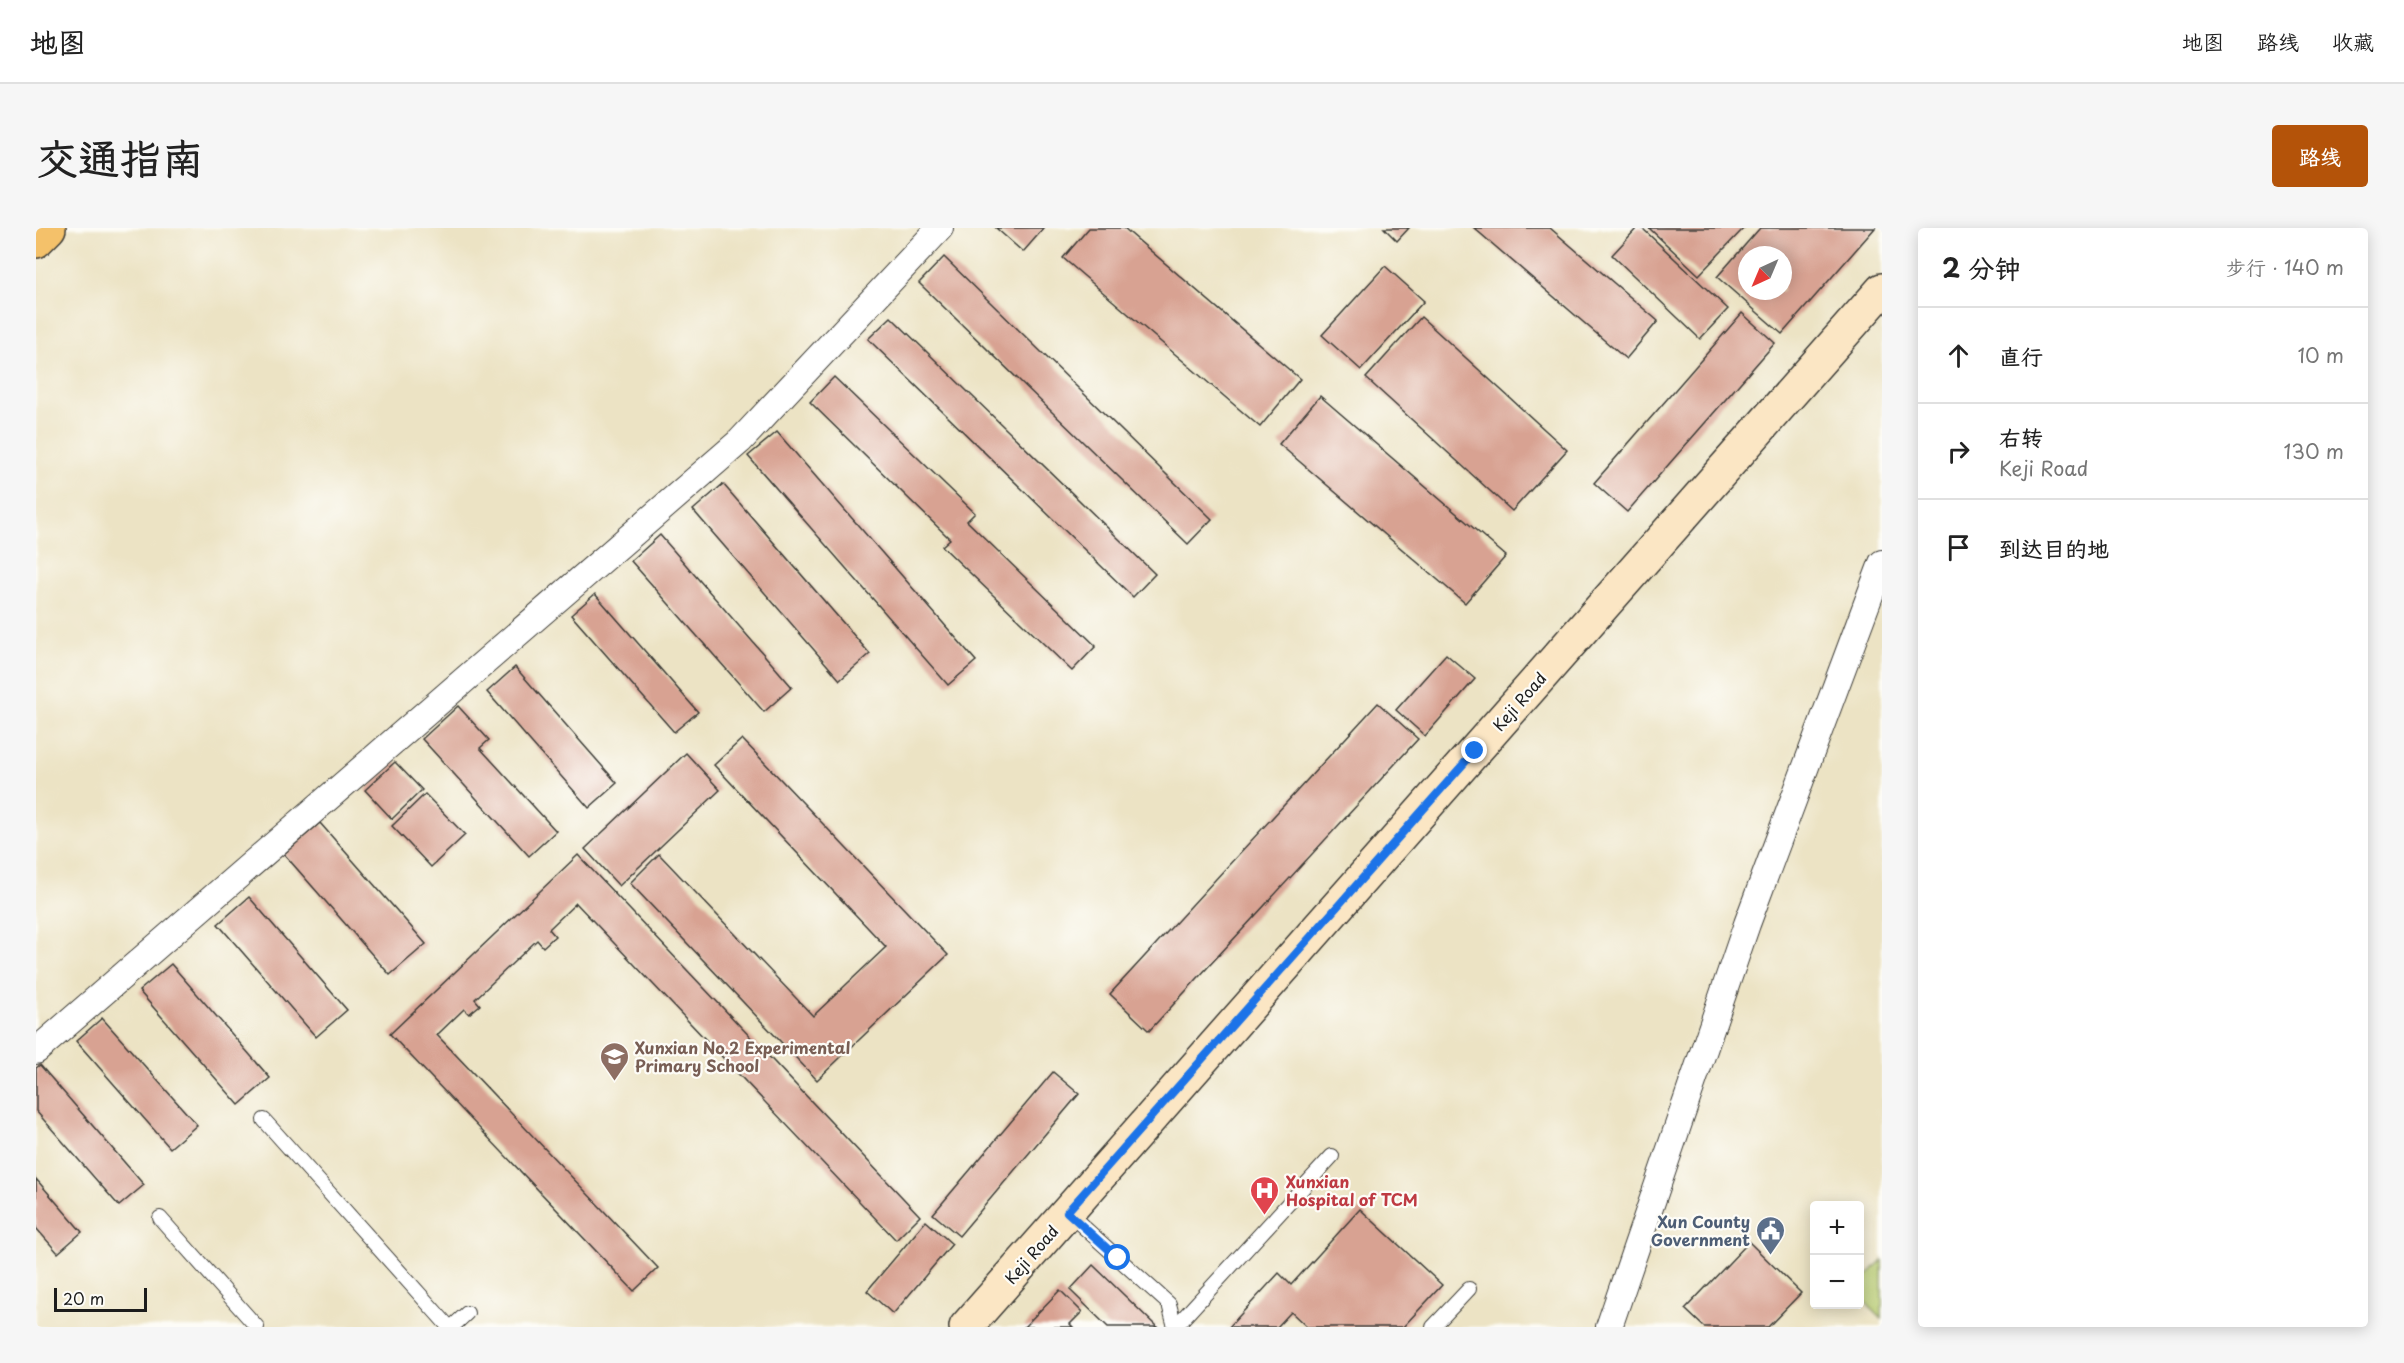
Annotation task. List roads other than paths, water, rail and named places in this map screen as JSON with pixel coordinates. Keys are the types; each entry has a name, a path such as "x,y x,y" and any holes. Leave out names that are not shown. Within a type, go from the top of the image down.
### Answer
{"main road":[{"path":"36,241 49,228"}],"street":[{"path":"36,1051 740,441 940,228"},
{"name":"Keji Road","path":"966,1327 1882,290"},
{"path":"1608,1327 1748,924 1882,563"}],"lane":[{"path":"264,1120 450,1327 467,1313"},
{"path":"1175,1327 1332,1156"},
{"path":"1067,1212 1169,1304 1175,1327"},
{"path":"160,1218 257,1327"},
{"path":"1433,1327 1469,1289"}],"place":[{"name":"Xunxian No.2 Experimental Primary School","path":"614,1082"},
{"name":"Xunxian Hospital of TCM","path":"1265,1216"},
{"name":"Xun County Government","path":"1771,1256"}]}
